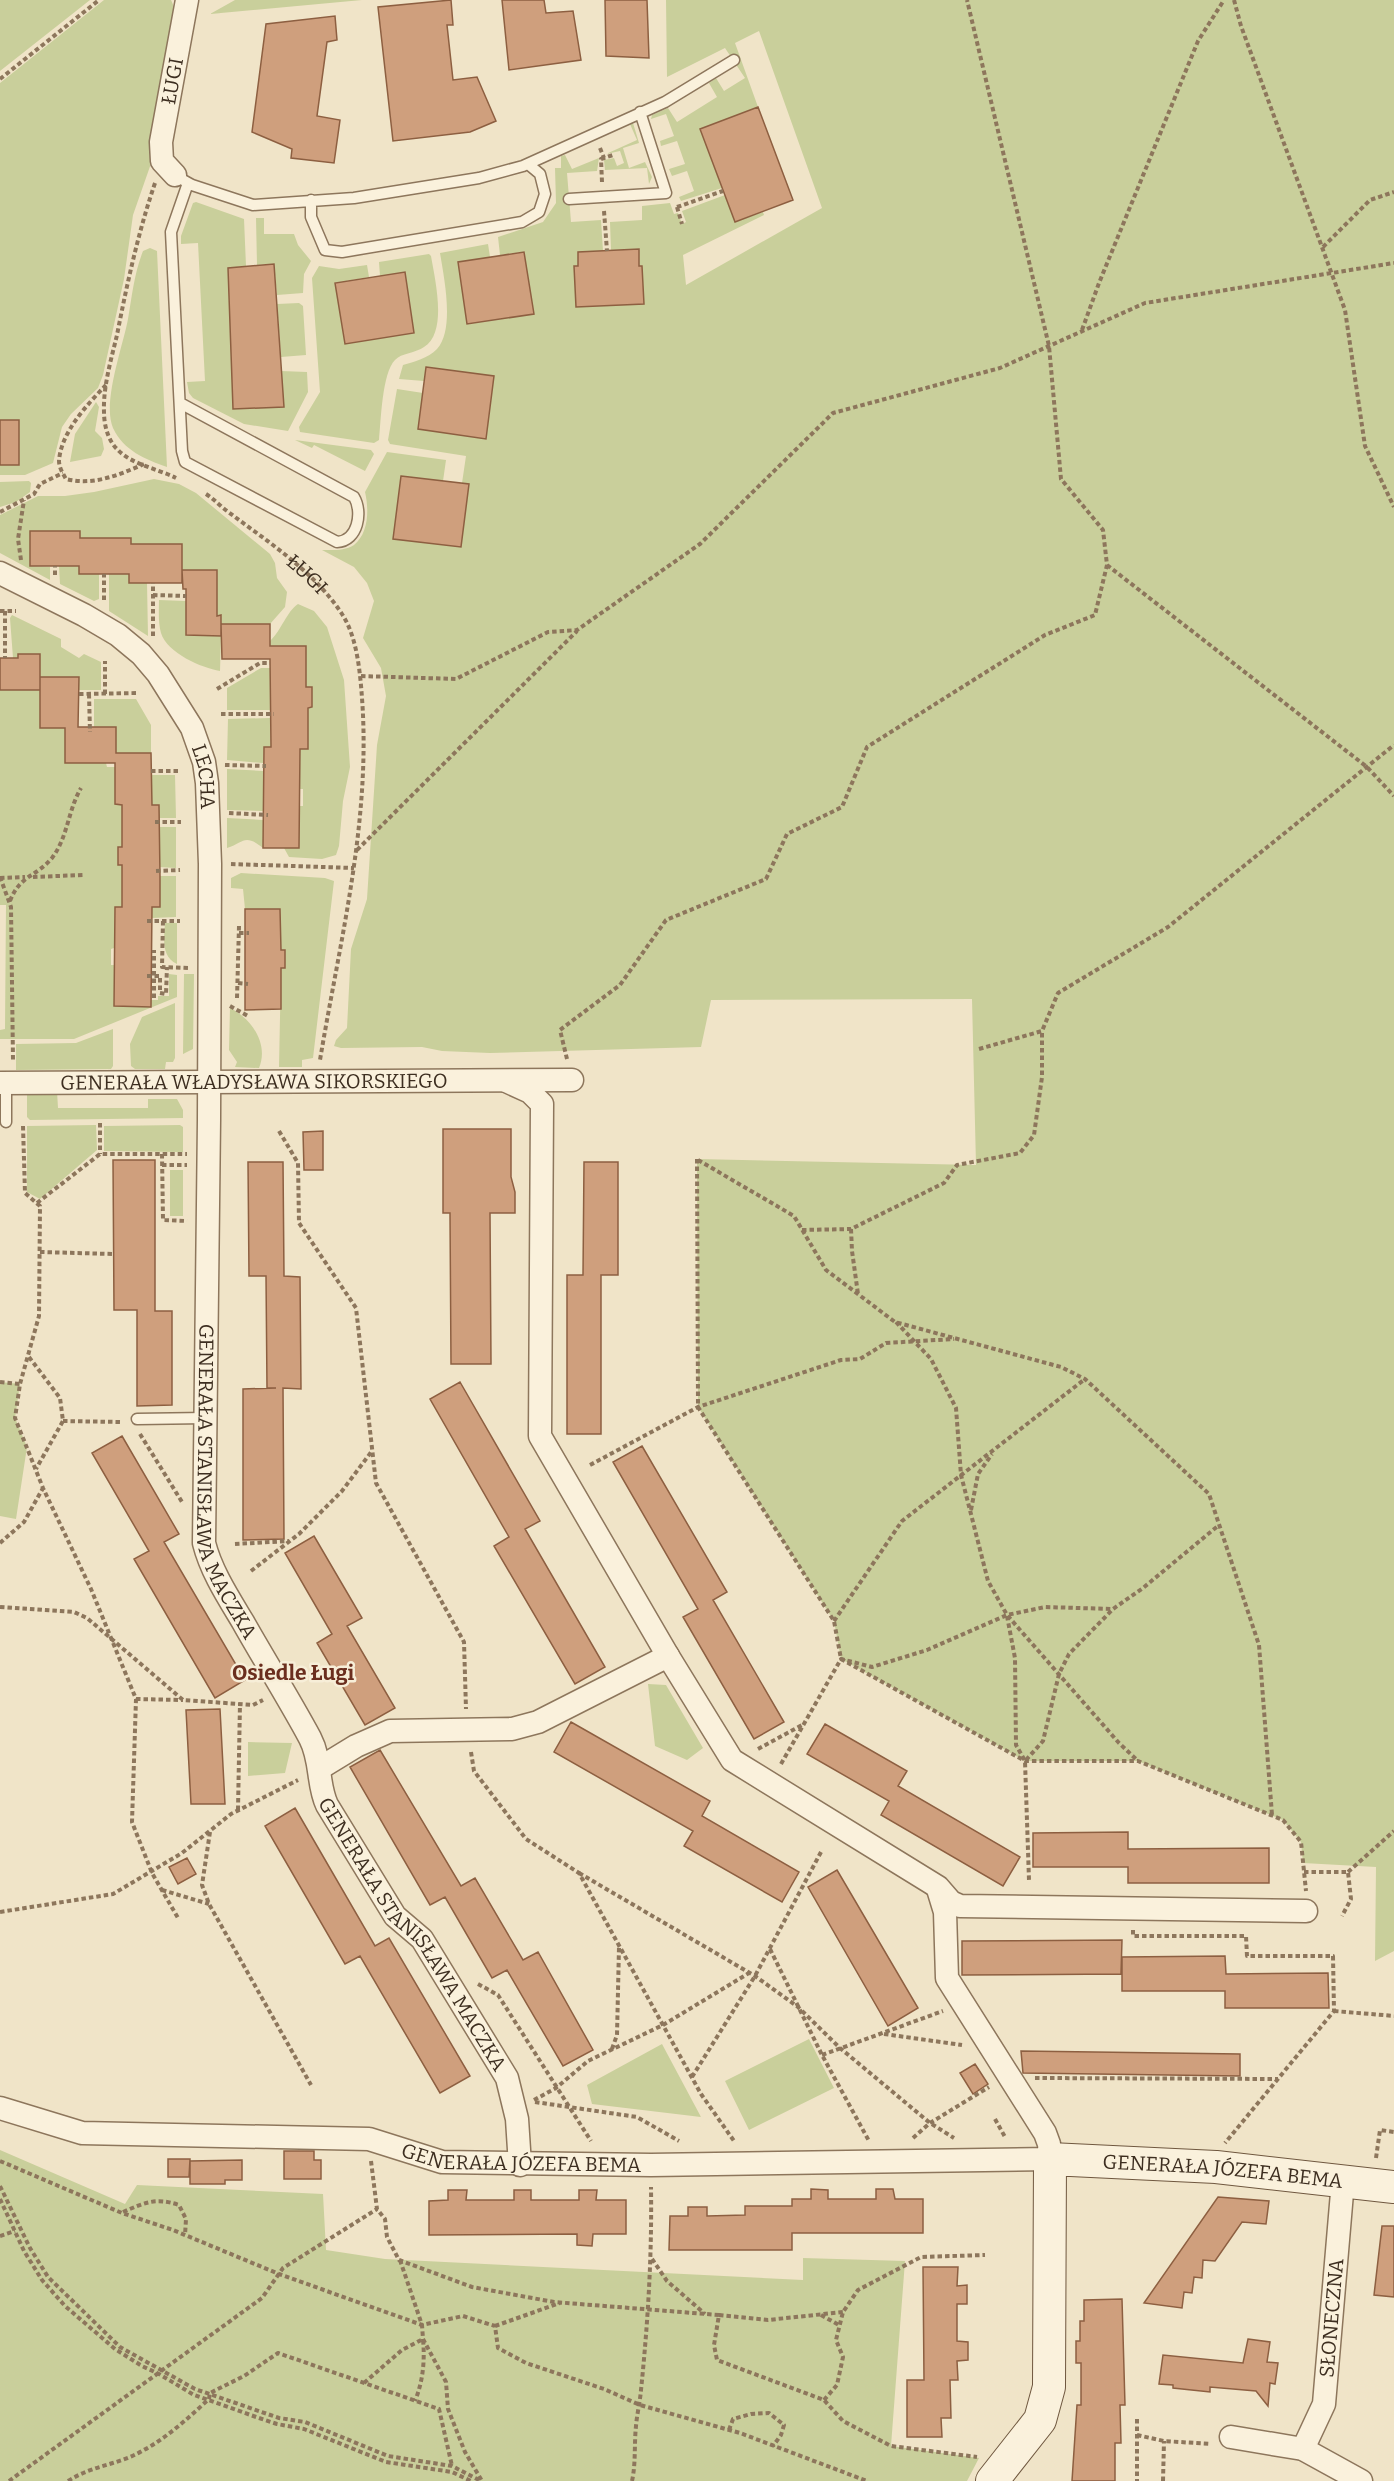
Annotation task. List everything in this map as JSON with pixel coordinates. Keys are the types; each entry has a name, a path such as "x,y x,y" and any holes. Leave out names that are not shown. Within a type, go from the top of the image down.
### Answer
{"street":[{"name":"ŁUGI","path":"175,173 161,142 187,0"},
{"name":"LECHA","path":"0,573 101,624 131,645 158,674 192,728 204,762 207,783 210,864 208,1082"},
{"name":"GENERAŁA WŁADYSŁAWA SIKORSKIEGO","path":"11,1080 208,1082 572,1080"},
{"name":"GENERAŁA WŁADYSŁAWA SIKORSKIEGO","path":"506,1081 530,1092 542,1104 540,1436 668,1656 732,1760 938,1887 951,1902 960,1906 1306,1911"},
{"name":"GENERAŁA STANISŁAWA MACZKA","path":"208,1082 204,1543 207,1554 234,1607 311,1741 320,1768 322,1795 327,1805 395,1916 422,1939 507,2078 517,2119 520,2165"},
{"path":"320,1768 356,1746 390,1731 512,1729 538,1722 668,1656"},
{"path":"938,1887 945,1912 947,1978 1003,2081 1045,2133 1049,2145 1049,2387 1040,2420 1001,2469"},
{"name":"GENERAŁA JÓZEFA BEMA","path":"0,2108 82,2133 369,2139 430,2160 520,2165 1050,2159 1216,2167 1343,2181 1384,2178"},
{"name":"SŁONECZNA","path":"1303,2449 1324,2404 1343,2181"},
{"path":"1231,2437 1303,2449 1361,2481"}],"lane":[{"path":"180,403 354,496 359,510 358,519 344,542 337,542 185,462 182,451 171,232 175,173 253,205 354,198 479,178 528,164 665,102 734,60"},
{"path":"569,199 666,193 640,112"},
{"path":"311,201 311,217 326,250 342,252 522,222 538,212 545,194 540,174 528,164"},
{"path":"6,1122 11,1080"},
{"path":"137,1419 206,1418"}],"path":[{"path":"0,79 99,0"},
{"path":"572,1080 560,1030 620,985 666,920 766,879 787,834 842,807 867,747 1045,635 1095,615 1107,565 1103,530 1061,479 1049,346 967,0"},
{"path":"1082,331 1099,283 1198,41 1224,0"},
{"path":"1234,0 1241,26 1345,310 1365,446 1394,507"},
{"path":"175,173 137,240 107,384 104,412 106,429 118,451 180,480"},
{"path":"676,207 723,191"},
{"path":"1323,247 1370,200 1394,192"},
{"path":"675,201 682,224"},
{"path":"357,851 577,630 700,544 833,413 999,368 1146,303 1394,263"},
{"path":"107,384 74,423 64,443 59,463 63,473 66,479 80,483 119,475 144,464"},
{"path":"0,512 34,494 40,484 63,473"},
{"name":"ŁUGI","path":"203,492 279,550 326,594 343,616 353,641 361,676 364,726 363,770 357,851 316,1081"},
{"path":"22,563 18,539 24,500"},
{"path":"1107,565 1367,767 1394,796"},
{"path":"104,574 104,604"},
{"path":"153,583 153,646"},
{"path":"153,595 186,596"},
{"path":"5,658 2,611 16,611"},
{"path":"361,676 456,679 548,632 577,630"},
{"path":"105,661 105,694"},
{"path":"217,689 261,663 270,663"},
{"path":"79,694 139,693"},
{"path":"89,694 90,732"},
{"path":"221,714 274,714"},
{"path":"802,1230 851,1229 944,1183 957,1165 1020,1153 1034,1135 1042,1077 1042,1031 1059,993 1168,927 1394,745"},
{"path":"222,765 266,766"},
{"path":"151,771 181,771"},
{"path":"9,902 20,881 37,873 63,841 72,807 81,788"},
{"path":"222,813 268,815"},
{"path":"155,822 181,822"},
{"path":"210,864 354,868"},
{"path":"156,871 180,870"},
{"path":"83,875 0,878 9,902 11,1080 25,1193 40,1206 39,1316 20,1384 15,1418 43,1488 91,1589 136,1699 132,1822 152,1873 178,1918"},
{"path":"147,921 180,921"},
{"path":"163,921 162,967 196,968"},
{"path":"237,999 238,926"},
{"path":"238,933 249,933"},
{"path":"154,950 154,998"},
{"path":"147,976 160,976 160,993 166,994 167,967"},
{"path":"238,983 248,984"},
{"path":"225,1002 248,1016"},
{"path":"979,1050 1042,1031"},
{"path":"100,1123 100,1154"},
{"path":"279,1131 298,1163 299,1223 356,1308 376,1483 464,1642 467,1729 474,1771 526,1839 579,1873 755,1976 798,2007 840,2048 930,2123 963,2144"},
{"path":"37,1203 100,1154 187,1155"},
{"path":"162,1154 163,1220 188,1221"},
{"path":"781,1765 841,1659 834,1621 699,1407 697,1159 794,1216 826,1270 895,1322 931,1359 956,1408 961,1475 988,1581 1007,1615 1119,1743 1138,1761 1283,1820 1301,1842 1306,1911"},
{"path":"162,1165 188,1165"},
{"path":"851,1229 858,1294"},
{"path":"40,1252 113,1254"},
{"path":"895,1322 1061,1367 1085,1379 1209,1494 1259,1645 1272,1815"},
{"path":"590,1465 699,1407 841,1360 860,1359 886,1343 957,1339"},
{"path":"28,1356 60,1398 63,1421 36,1469"},
{"path":"834,1621 902,1521 1085,1379"},
{"path":"0,1382 20,1384"},
{"path":"971,1514 978,1474 996,1449"},
{"path":"251,1571 290,1541 342,1491 372,1450"},
{"path":"0,1543 24,1522 43,1488"},
{"path":"1025,1761 1043,1741 1059,1674 1069,1654 1113,1609 1143,1588 1219,1525"},
{"path":"236,1544 290,1541"},
{"path":"841,1659 872,1667 927,1650 1007,1615 1045,1606 1113,1609"},
{"path":"0,1607 74,1612 87,1618 183,1700"},
{"path":"1007,1615 1015,1658 1016,1745 1025,1761 1029,1880"},
{"path":"841,1659 1025,1761 1138,1761"},
{"path":"136,1699 254,1705 283,1691"},
{"path":"238,1810 240,1704"},
{"path":"757,1750 805,1724"},
{"path":"0,1912 113,1894 152,1873 238,1810 320,1768"},
{"path":"210,1831 202,1885 209,1904 311,2085"},
{"path":"1304,1872 1348,1872 1394,1831"},
{"path":"692,2078 755,1976 821,1851"},
{"path":"1342,1916 1351,1899 1348,1872"},
{"path":"579,1873 692,2078 735,2142"},
{"path":"161,1890 209,1904"},
{"path":"1133,1924 1133,1936 1246,1936 1247,1956 1333,1956 1334,2011 1217,2151 1216,2167"},
{"path":"612,2050 617,2035 619,1946"},
{"path":"770,1949 822,2055 872,2147"},
{"path":"683,2144 637,2117 531,2102 556,2088 588,2061 663,2025 750,1973"},
{"path":"473,1977 479,1986 498,1995 593,2145"},
{"path":"822,2055 949,2009"},
{"path":"1334,2011 1394,2016"},
{"path":"881,2033 972,2046"},
{"path":"908,2142 930,2123 1003,2081 1278,2079"},
{"path":"995,2119 1006,2138"},
{"path":"1384,2178 1380,2130 1394,2132"},
{"path":"369,2139 377,2209 385,2219 387,2236 399,2260 422,2325 425,2356 420,2388 415,2401"},
{"path":"0,2161 279,2274 422,2325 463,2316 495,2326 561,2303"},
{"path":"632,2481 649,2309 652,2259 651,2165"},
{"path":"0,2186 30,2248 48,2277 120,2346 195,2389 279,2418 305,2422 388,2456 452,2466 482,2481"},
{"path":"0,2199 42,2280 65,2306 115,2349 142,2366 194,2395 277,2424 304,2429 386,2462 452,2472 471,2481"},
{"path":"122,2212 144,2203 163,2200 179,2205 186,2219 185,2235"},
{"path":"9,2481 262,2298 283,2268 377,2209"},
{"path":"0,2236 15,2231"},
{"path":"824,2400 837,2385 843,2357 836,2340 839,2325 843,2312 858,2290 921,2257 985,2255"},
{"path":"652,2259 667,2281 705,2315"},
{"path":"399,2260 472,2287 561,2303 768,2320 843,2312"},
{"path":"820,2314 839,2325"},
{"path":"719,2315 714,2345 717,2360 824,2400 843,2421 891,2446 979,2458 1001,2469"},
{"path":"495,2326 498,2348 526,2363 604,2389 640,2404 729,2430 867,2481"},
{"path":"364,2383 402,2350 423,2340"},
{"path":"423,2340 446,2382 448,2409 465,2452 482,2481"},
{"path":"210,2393 244,2376 278,2353 439,2409 452,2466"},
{"path":"68,2481 84,2471 114,2463 141,2452 166,2436 209,2399 210,2393"},
{"path":"729,2430 733,2419 751,2414 769,2413 784,2425 774,2446"},
{"path":"1137,2419 1137,2481"},
{"path":"1137,2435 1164,2441 1211,2444 1231,2437"},
{"path":"1163,2481 1164,2441"}],"green space":[{"path":"0,0 90,0 0,71"},
{"path":"104,0 171,0 174,7 154,155 133,215 124,279 103,375 98,388 71,414 62,427 53,463 25,475 0,475 0,465 19,465 19,421 0,420 0,83"},
{"path":"235,0 362,0 210,14"},
{"path":"666,0 1394,0 1394,1951 1375,1961 1376,1867 1303,1863 1301,1842 1283,1820 1138,1761 1025,1761 841,1659 834,1621 698,1407 697,1159 976,1165 972,999 711,1000 701,1047 490,1053 442,1051 422,1047 341,1048 334,1046 336,1040 347,1028 351,949 367,899 377,745 386,696 381,668 363,638 374,601 367,583 354,567 322,550 347,548 354,545 363,534 367,520 365,492 387,452 446,460 443,481 401,476 394,539 461,547 469,484 462,483 466,456 390,444 388,440 397,389 423,393 418,429 486,439 494,376 427,367 424,381 399,379 403,365 429,355 437,349 446,329 447,303 440,253 488,244 490,257 458,262 467,324 533,314 524,252 500,255 498,237 543,222 556,203 555,168 561,168 561,156 565,155 572,169 599,158 597,171 567,173 571,222 601,220 603,251 578,252 578,266 575,266 576,307 643,304 639,250 611,250 610,222 642,220 642,206 670,203 674,214 678,213 682,224 686,222 682,211 725,195 735,222 763,212 764,215 683,255 686,285 822,208 759,31 735,43 758,107 700,129 722,188 681,201 679,197 694,191 687,171 672,176 669,169 685,164 677,141 661,146 660,141 674,136 666,114 651,119 652,115 668,108 677,122 717,97 709,83 716,78 724,91 745,78 725,48 667,77"},
{"path":"633,123 639,143 623,148 629,168 645,162 652,177 649,184 647,168 605,170 604,160 614,158 617,166 624,163 620,151 606,154 637,140 630,124"},
{"path":"196,202 244,219 246,266 228,268 234,409 283,407 281,371 307,372 308,392 288,431 244,424 193,398 189,393 187,382 205,381 198,243 181,244 181,236 193,203"},
{"path":"256,218 264,218 264,234 294,234 298,245 311,261 304,274 303,293 277,295 274,264 257,265"},
{"path":"150,248 157,251 167,467 143,457 123,443 113,428 110,417 114,374 128,319 135,277 143,251"},
{"path":"429,254 437,291 436,330 424,347 398,358 391,366 383,398 379,440 374,443 300,432 299,427 320,392 312,278 319,266 339,269 367,265 369,277 335,283 345,344 414,333 405,272 380,276 379,262"},
{"path":"299,303 303,306 306,355 281,357 277,304"},
{"path":"96,402 99,407 95,431 102,438 104,449 101,456 70,462 75,434"},
{"path":"295,440 371,450 374,454 365,471 314,445 312,448"},
{"path":"154,479 179,484 196,493 270,554 275,563 277,578 287,592 285,607 270,624 221,624 221,616 217,616 217,570 182,570 182,544 131,544 131,538 80,538 79,531 30,531 30,566 50,567 50,580 0,553 0,515 38,496 65,496 94,492"},
{"path":"29,481 31,483 30,492 16,502 0,507 0,482"},
{"path":"59,566 79,566 79,574 99,574 99,599 94,601 60,584"},
{"path":"109,574 129,574 147,583 148,636 109,611"},
{"path":"159,600 186,601 187,635 221,636 220,671 195,663 170,647 160,629"},
{"path":"298,604 314,611 327,627 344,680 350,767 343,801 339,846 336,855 322,859 289,857 284,848 299,848 299,806 303,806 303,789 299,789 300,749 308,748 308,708 312,707 312,687 306,687 306,646 270,646 270,641"},
{"path":"12,615 61,639 61,647 79,658 84,654 101,662 101,690 79,690 40,677 18,658 13,658 10,618"},
{"path":"261,668 270,668 270,710 227,710 227,688"},
{"path":"0,690 40,690 40,727 65,728 65,763 106,763 107,767 115,767 115,804 122,805 122,847 118,847 118,864 122,865 122,907 115,907 114,948 111,949 111,965 115,965 114,1006 150,1007 151,1000 158,1000 158,996 169,996 169,974 177,975 177,997 74,1039 0,1039 0,1030 5,1029 6,905 0,905"},
{"path":"94,699 136,699 151,725 151,753 116,753 116,727 94,727"},
{"path":"270,718 271,747 264,747 263,763 227,760 228,719"},
{"path":"227,769 263,771 263,811 227,810"},
{"path":"151,775 175,775 176,818 159,818 159,805 152,805"},
{"path":"227,818 263,820 263,848 257,843 244,840 227,848"},
{"path":"159,827 176,827 176,868 159,867"},
{"path":"241,873 325,878 334,881 313,1058 302,1060 302,1067 279,1067 281,968 285,967 285,950 281,950 280,909 245,909 243,889 231,888 231,878"},
{"path":"160,876 176,876 176,917 152,918 152,907 160,907"},
{"path":"165,923 177,923 177,964 168,957 166,952"},
{"path":"184,974 194,974 193,1049 183,1054"},
{"path":"175,1003 175,1058 173,1062 166,1062 165,1069 135,1069 131,1066 130,1044 142,1017"},
{"path":"230,1008 245,1019 257,1033 262,1050 259,1068 235,1067 237,1062 229,1050"},
{"path":"113,1029 113,1066 111,1069 16,1070 16,1044 76,1043"},
{"path":"57,1091 58,1108 148,1108 148,1099 177,1099 183,1110 183,1118 30,1120 27,1117 27,1092"},
{"path":"96,1125 97,1150 40,1199 27,1192 27,1126"},
{"path":"180,1125 183,1127 183,1152 104,1151 104,1126"},
{"path":"170,1170 183,1170 183,1216 170,1216"},
{"path":"0,1382 20,1384 15,1418 27,1447 16,1519 0,1516"},
{"path":"648,1684 666,1685 703,1748 687,1760 655,1746"},
{"path":"248,1742 292,1743 285,1773 248,1776"},
{"path":"809,2039 834,2088 749,2130 725,2081"},
{"path":"662,2044 701,2117 592,2104 587,2085"},
{"path":"0,2150 125,2204 137,2185 323,2194 326,2250 385,2259 803,2280 803,2258 905,2261 891,2446 979,2458 967,2481 0,2481"}],"building":[{"path":"451,0 453,25 447,25 453,80 477,77 496,121 470,132 393,141 378,7"},
{"path":"502,0 544,0 546,13 573,11 581,60 509,70"},
{"path":"605,0 647,0 649,58 606,56"},
{"path":"335,16 337,40 327,42 317,116 340,120 334,163 291,158 292,149 252,132 266,24"},
{"path":"758,107 793,200 735,222 700,129"},
{"path":"639,249 644,304 576,307 574,266 578,266 578,252"},
{"path":"524,252 534,314 467,324 458,262"},
{"path":"274,264 284,407 233,409 228,268"},
{"path":"405,272 414,333 345,344 335,283"},
{"path":"426,367 494,376 486,439 418,429"},
{"path":"0,420 19,420 19,465 0,465"},
{"path":"401,476 469,484 461,547 393,539"},
{"path":"30,531 80,531 80,538 131,538 131,544 182,544 182,583 129,583 129,574 79,574 79,566 30,566"},
{"path":"182,570 217,570 217,616 221,615 221,636 186,635 186,589 183,589"},
{"path":"221,624 270,624 270,646 306,646 306,687 312,687 312,707 308,708 308,749 300,749 299,848 263,848 264,747 271,747 270,659 222,659"},
{"path":"18,654 40,654 40,690 0,690 0,658 18,658"},
{"path":"40,677 79,677 78,727 116,727 116,753 151,753 152,805 159,805 160,907 152,907 151,1007 114,1006 115,907 122,907 122,865 118,865 118,847 122,847 122,805 115,804 115,763 65,763 65,728 40,728"},
{"path":"245,909 280,909 281,950 285,950 285,968 281,968 281,1009 245,1010"},
{"path":"443,1129 511,1129 511,1177 515,1192 515,1213 490,1213 491,1364 451,1364 450,1213 443,1213"},
{"path":"323,1131 323,1170 304,1170 303,1132"},
{"path":"113,1160 155,1160 155,1311 172,1311 172,1405 137,1406 137,1310 114,1310"},
{"path":"248,1162 283,1162 284,1276 300,1277 301,1389 283,1388 284,1539 243,1540 243,1389 276,1388 267,1388 266,1276 249,1276"},
{"path":"584,1162 618,1162 618,1275 601,1275 601,1434 567,1434 567,1275 583,1275"},
{"path":"460,1382 540,1521 525,1529 605,1667 575,1684 494,1546 509,1537 430,1399"},
{"path":"122,1436 179,1534 164,1542 245,1680 215,1698 134,1559 149,1551 92,1453"},
{"path":"642,1446 727,1592 713,1600 784,1722 754,1739 683,1617 698,1609 613,1462"},
{"path":"314,1536 362,1618 347,1626 395,1708 365,1725 317,1643 332,1634 285,1553"},
{"path":"220,1709 225,1804 191,1804 186,1710"},
{"path":"571,1722 710,1801 702,1816 799,1872 782,1902 684,1846 693,1831 554,1752"},
{"path":"825,1724 907,1771 898,1786 1020,1857 1003,1886 881,1815 889,1801 807,1754"},
{"path":"380,1750 461,1886 475,1878 523,1960 538,1952 593,2050 563,2066 507,1970 492,1978 445,1897 430,1905 350,1767"},
{"path":"295,1808 375,1946 389,1938 470,2076 440,2093 360,1956 345,1964 265,1826"},
{"path":"1128,1832 1128,1849 1269,1848 1269,1883 1128,1883 1128,1867 1033,1867 1033,1833"},
{"path":"187,1858 196,1874 178,1884 169,1867"},
{"path":"837,1870 918,2008 888,2026 808,1887"},
{"path":"1122,1940 1121,1974 962,1975 962,1941"},
{"path":"1225,1956 1226,1974 1328,1973 1329,2008 1225,2008 1225,1991 1122,1991 1122,1957"},
{"path":"1021,2051 1240,2054 1240,2076 1023,2073"},
{"path":"975,2064 988,2084 973,2094 960,2073"},
{"path":"284,2151 314,2151 314,2160 321,2160 321,2179 284,2179"},
{"path":"168,2159 190,2159 189,2177 168,2177"},
{"path":"242,2160 242,2180 225,2180 225,2184 190,2184 190,2161"},
{"path":"811,2189 828,2190 828,2199 876,2199 876,2189 893,2189 895,2199 923,2199 923,2233 792,2233 792,2250 669,2250 670,2216 688,2216 688,2207 707,2207 707,2216 745,2215 745,2206 792,2206 792,2199 811,2199"},
{"path":"448,2190 467,2190 466,2200 514,2200 514,2190 531,2190 531,2200 579,2200 579,2190 597,2190 596,2200 626,2200 626,2234 593,2234 592,2246 577,2245 577,2234 429,2235 429,2201 448,2200"},
{"path":"1218,2197 1269,2201 1266,2224 1242,2222 1215,2261 1203,2260 1202,2278 1194,2277 1192,2293 1184,2292 1182,2308 1144,2303"},
{"path":"1382,2226 1394,2226 1394,2297 1374,2295"},
{"path":"923,2267 958,2267 957,2286 967,2285 967,2304 957,2304 957,2341 968,2342 968,2360 957,2361 958,2380 950,2380 951,2418 941,2418 942,2437 907,2437 907,2380 924,2380"},
{"path":"1122,2299 1125,2405 1120,2405 1121,2443 1115,2443 1115,2481 1072,2481 1077,2405 1081,2405 1081,2363 1076,2363 1076,2341 1080,2341 1080,2321 1084,2321 1084,2300"},
{"path":"1248,2339 1270,2342 1267,2362 1278,2363 1275,2384 1270,2383 1268,2406 1256,2391 1210,2387 1210,2392 1159,2384 1163,2355 1243,2363"}],"district":[{"name":"Osiedle Ługi","path":"293,1673"}]}
